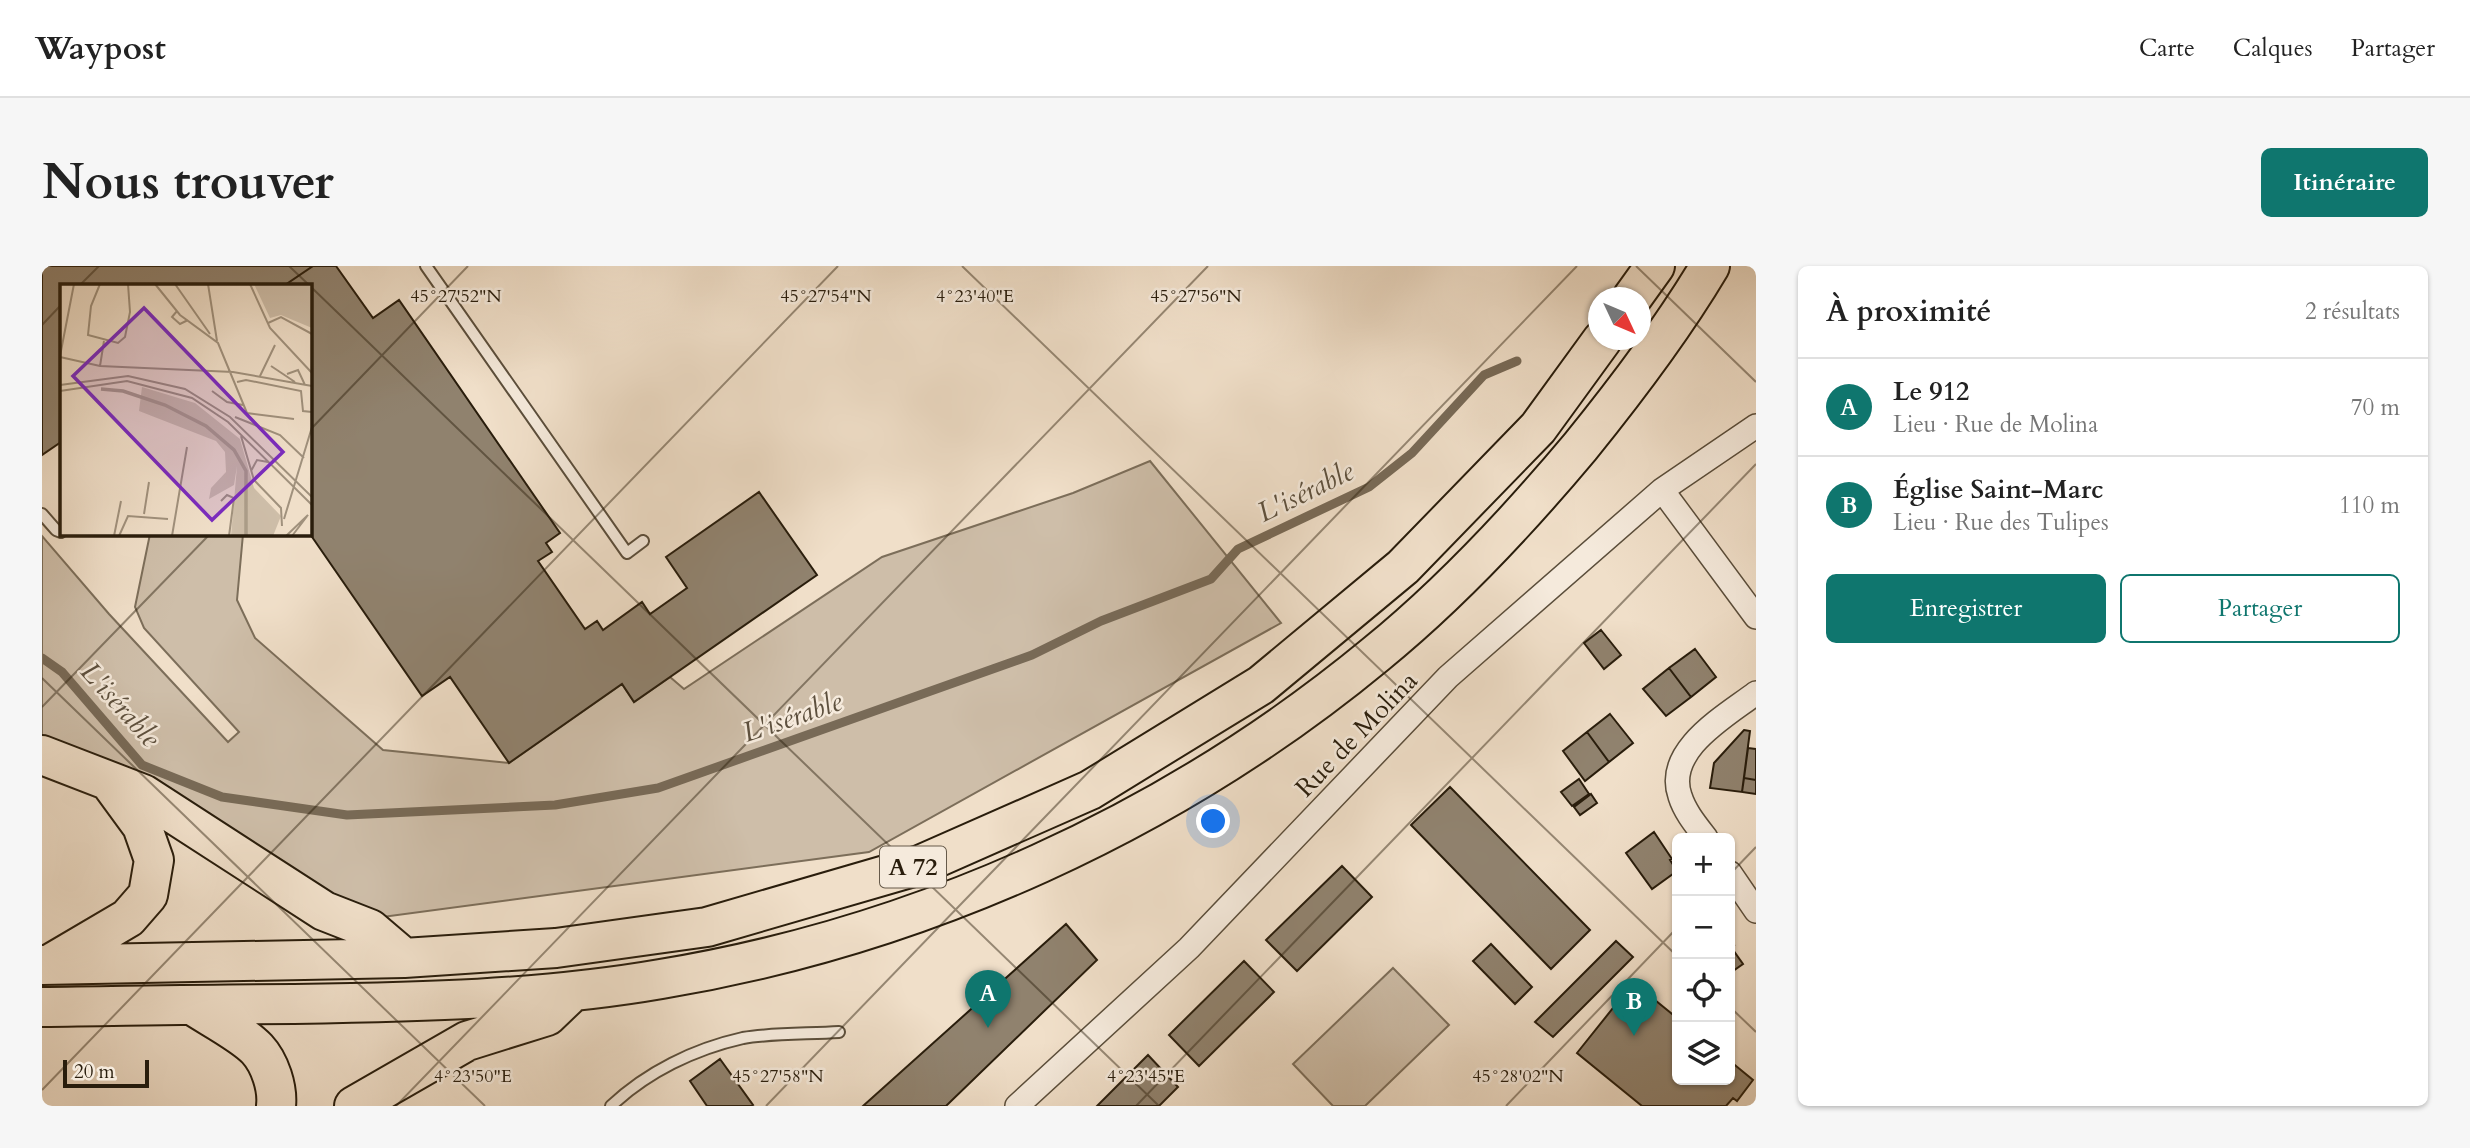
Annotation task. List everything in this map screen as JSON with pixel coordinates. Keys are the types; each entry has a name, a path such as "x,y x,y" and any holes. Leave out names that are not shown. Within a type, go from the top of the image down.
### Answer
{"highway":[{"path":"1640,287 1655,266"},
{"name":"A 72","path":"42,1007 400,1003 572,991 657,980 755,960 853,934 1015,874 1101,834 1181,791 1228,761 1375,655 1431,607 1478,560 1609,412 1650,358 1710,266"},
{"name":"A 72","path":"45,965 404,958 556,948 707,927 920,865 1090,790 1261,685 1403,567 1538,428 1595,350"},
{"path":"42,755 143,794 324,911 370,929 404,958"},
{"path":"45,965 128,918 148,895 154,860 142,826 108,780"},
{"path":"354,1106 467,1041 547,1016 572,991"},
{"path":"192,1005 257,1049 272,1077 277,1095 276,1106"}],"street":[{"name":"Rue de Molina","path":"1017,1106 1189,948 1448,677 1662,489 1756,426"},
{"path":"1662,489 1756,617"},
{"path":"1702,833 1679,794 1678,778 1683,759 1693,741 1756,693"},
{"path":"1735,880 1756,911"}],"lane":[{"path":"426,266 626,552 643,541"},
{"path":"42,514 60,532"},
{"path":"611,1106 631,1087 683,1057 744,1038 839,1032"}],"shaded area":[{"path":"1150,461 1281,623 869,852 375,918 42,744 42,536 109,614 228,742 239,732 144,628 135,607 150,536 243,536 237,600 255,638 383,750 509,763 622,684 634,702 670,677 684,689 882,557 1073,493"},
{"path":"1393,968 1449,1025 1365,1106 1333,1106 1293,1064"}],"building":[{"path":"42,266 313,266 286,284 60,284 60,443 42,455"},
{"path":"313,266 336,266 373,318 399,300 560,533 546,543 552,552 538,561 585,629 597,621 603,630 642,602 650,614 687,588 666,557 759,492 817,575 634,702 622,684 509,763 450,677 422,696 311,536 312,284 286,284"},
{"path":"1601,630 1621,655 1604,669 1584,643"},
{"path":"1695,649 1716,677 1691,697 1669,668"},
{"path":"1669,668 1691,697 1666,716 1643,689"},
{"path":"1610,714 1633,743 1609,762 1587,732"},
{"path":"1744,730 1750,731 1742,792 1710,788 1714,763"},
{"path":"1587,732 1609,762 1585,781 1563,751"},
{"path":"1748,748 1756,749 1756,780 1744,778"},
{"path":"1744,778 1756,780 1756,794 1742,792"},
{"path":"1579,779 1589,794 1572,806 1561,792"},
{"path":"1450,787 1590,930 1551,969 1411,825"},
{"path":"1591,794 1597,803 1580,815 1574,807"},
{"path":"1654,832 1672,859 1672,875 1652,889 1626,853"},
{"path":"1342,866 1372,897 1297,971 1266,940"},
{"path":"1066,924 1097,960 946,1106 863,1106"},
{"path":"1616,941 1633,957 1553,1037 1535,1022"},
{"path":"1491,944 1532,987 1515,1004 1473,961"},
{"path":"1735,953 1743,964 1735,970"},
{"path":"1244,961 1274,992 1199,1066 1169,1035"},
{"path":"1639,987 1672,1014 1672,1085 1735,1085 1735,1065 1753,1080 1737,1101 1733,1098 1726,1106 1642,1106 1577,1053 1617,1003 1622,1008"},
{"path":"1148,1055 1178,1087 1159,1106 1097,1106"},
{"path":"720,1059 753,1105 707,1106 690,1081"}],"waterway":[{"name":"L'isérable","path":"42,658 62,672 142,765 222,797 347,815 555,805 658,788 1032,655 1101,621 1211,579 1238,549 1369,487 1412,453 1484,375 1517,361"}],"place":[{"name":"Le 912","path":"988,1028"},
{"name":"Église Saint-Marc","path":"1634,1036"}]}
